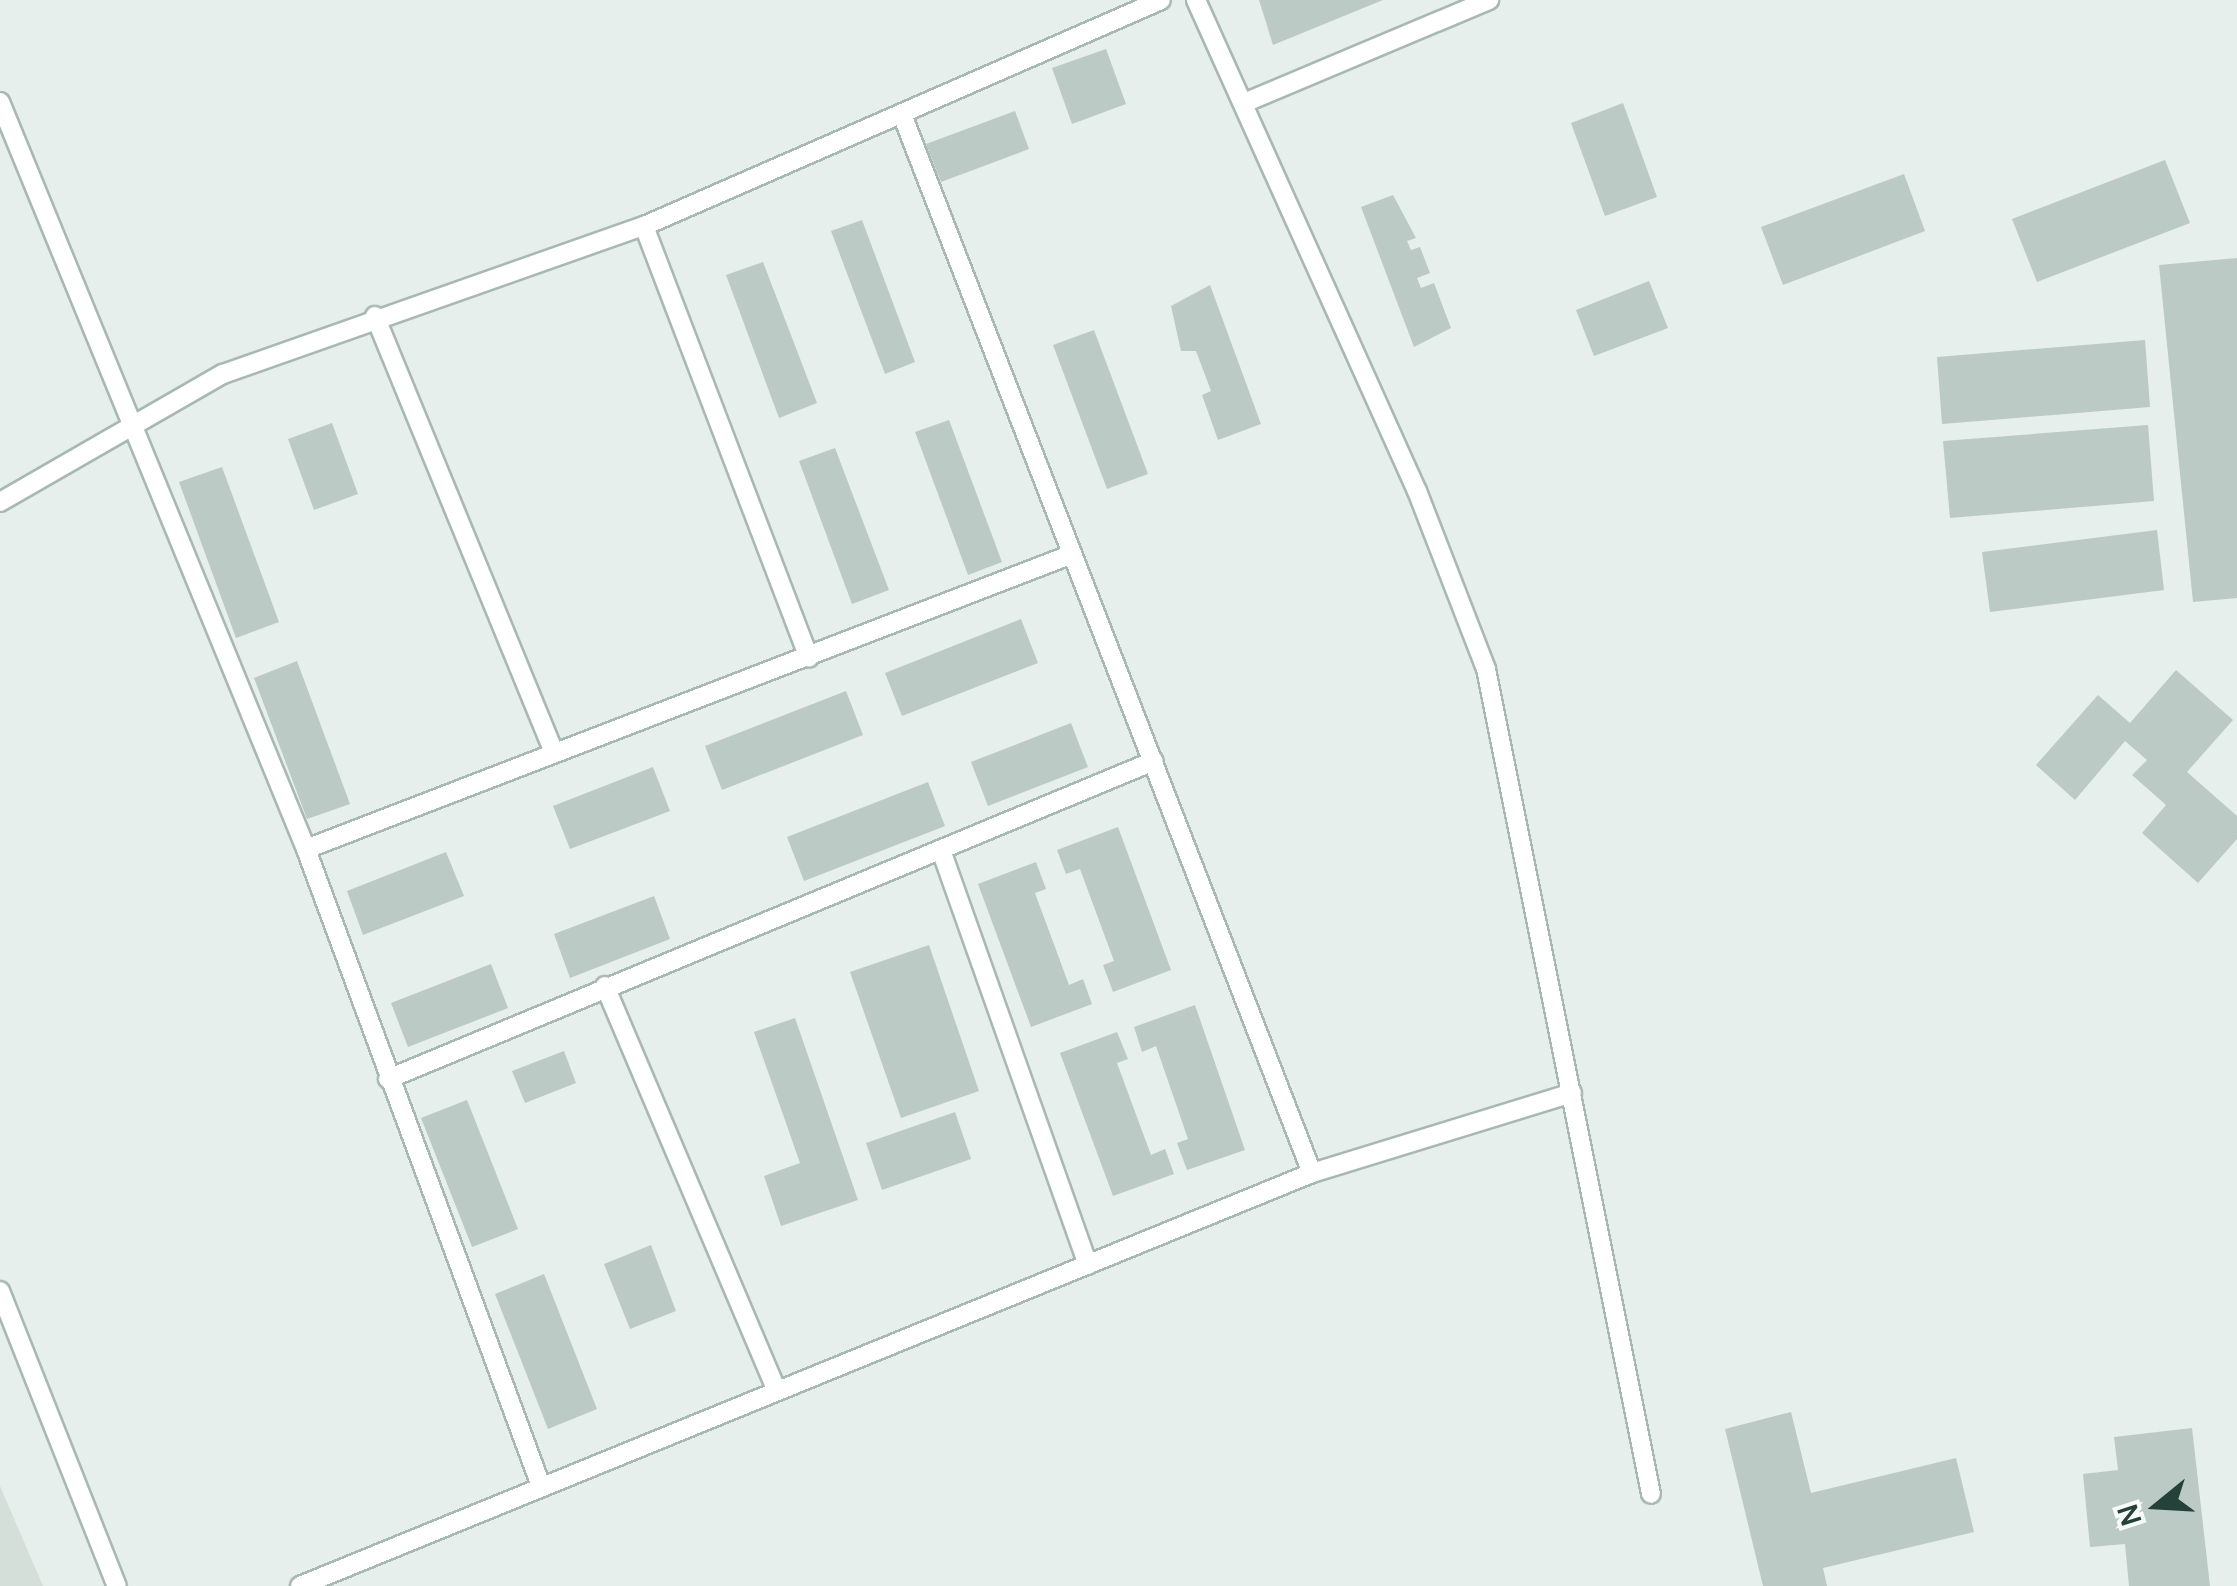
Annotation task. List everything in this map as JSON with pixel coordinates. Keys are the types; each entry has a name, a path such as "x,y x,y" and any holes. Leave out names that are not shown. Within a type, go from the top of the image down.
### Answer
{"lane":[{"path":"0,502 129,424 223,374 375,316 644,226 903,118 1161,0"},
{"path":"1196,0 1417,490 1486,669 1651,1494"},
{"path":"1244,103 1489,0"},
{"path":"0,102 306,849 388,1079 542,1486"},
{"path":"903,118 1312,1173"},
{"path":"644,226 809,658"},
{"path":"375,316 553,750"},
{"path":"306,849 553,750 809,658 1070,555"},
{"path":"388,1079 1154,761"},
{"path":"942,850 1088,1265"},
{"path":"605,986 775,1386"},
{"path":"300,1586 775,1386 1312,1173 1572,1093"},
{"path":"0,1292 117,1586"}],"shaded area":[{"path":"0,1486 43,1586 0,1586"}],"building":[{"path":"1259,0 1383,0 1273,45"},
{"path":"1106,49 1126,104 1072,124 1052,68"},
{"path":"1623,103 1657,197 1605,216 1571,123"},
{"path":"1015,111 1029,149 941,182 926,144"},
{"path":"2165,160 2190,223 2037,282 2012,219"},
{"path":"1904,174 1925,231 1783,285 1761,227"},
{"path":"1393,195 1416,238 1407,241 1411,250 1420,247 1430,273 1417,278 1421,288 1434,283 1451,328 1414,347 1361,207"},
{"path":"862,220 915,362 885,374 831,231"},
{"path":"2237,258 2237,598 2193,602 2159,265"},
{"path":"763,262 817,403 779,418 726,275"},
{"path":"1649,281 1668,328 1594,356 1576,310"},
{"path":"1210,285 1261,424 1218,440 1202,395 1211,391 1196,351 1181,351 1171,306"},
{"path":"1094,330 1148,474 1107,489 1053,345"},
{"path":"2145,340 2150,407 1942,424 1937,357"},
{"path":"949,420 1002,562 968,575 915,432"},
{"path":"332,423 358,494 314,510 288,439"},
{"path":"2148,425 2154,501 1950,518 1943,441"},
{"path":"835,448 889,590 852,604 799,461"},
{"path":"222,467 279,622 236,638 179,482"},
{"path":"2157,530 2164,590 1990,612 1982,552"},
{"path":"1021,619 1038,663 902,716 885,673"},
{"path":"297,661 350,804 307,819 254,678"},
{"path":"2176,670 2233,720 2187,772 2237,816 2237,839 2198,883 2142,833 2166,805 2132,775 2147,760 2125,741 2075,800 2036,765 2098,695 2130,723"},
{"path":"846,691 863,735 722,790 705,746"},
{"path":"1071,723 1088,767 988,806 971,762"},
{"path":"653,767 670,811 570,849 553,806"},
{"path":"928,782 945,826 804,881 787,837"},
{"path":"1118,827 1171,970 1113,992 1103,965 1114,961 1080,869 1066,874 1057,850"},
{"path":"446,852 464,896 363,935 347,891"},
{"path":"1036,862 1046,889 1035,893 1069,985 1083,979 1092,1004 1031,1027 978,884"},
{"path":"654,896 670,939 570,978 554,934"},
{"path":"929,945 979,1091 901,1118 850,972"},
{"path":"491,964 508,1008 408,1047 391,1003"},
{"path":"1195,1005 1245,1150 1187,1170 1177,1143 1188,1139 1156,1046 1142,1052 1134,1027"},
{"path":"795,1018 858,1200 781,1226 764,1176 800,1163 754,1032"},
{"path":"1117,1032 1128,1059 1117,1063 1151,1155 1165,1149 1174,1174 1113,1196 1060,1053"},
{"path":"564,1051 576,1083 525,1103 512,1071"},
{"path":"467,1100 518,1229 472,1247 421,1118"},
{"path":"955,1112 971,1159 882,1190 866,1143"},
{"path":"651,1245 676,1311 630,1329 604,1264"},
{"path":"544,1274 597,1409 548,1429 495,1294"},
{"path":"1791,1412 1811,1493 1956,1458 1974,1532 1823,1568 1827,1586 1763,1586 1725,1429"},
{"path":"2192,1428 2210,1586 2129,1586 2125,1544 2090,1547 2083,1474 2118,1470 2114,1437"}]}
